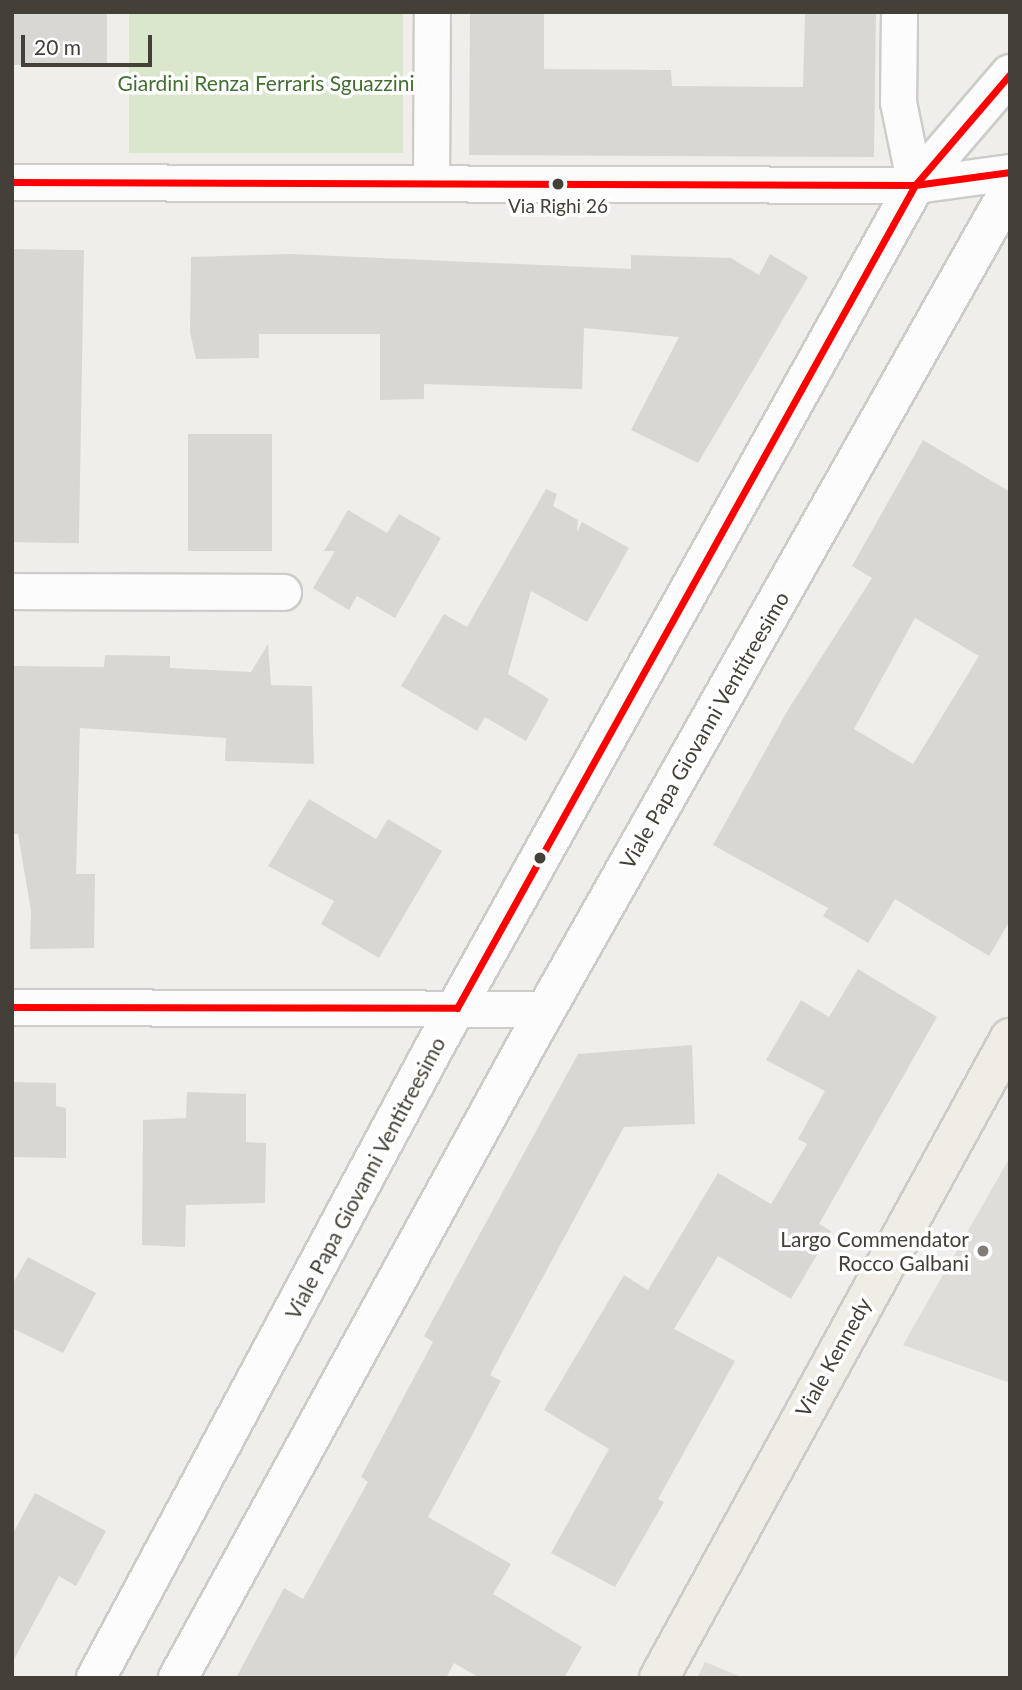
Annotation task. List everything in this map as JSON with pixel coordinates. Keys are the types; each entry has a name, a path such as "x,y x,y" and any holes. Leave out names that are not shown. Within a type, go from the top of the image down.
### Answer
{"main road":[{"name":"Viale Kennedy","path":"659,1678 1010,1038"}],"street":[{"path":"431,183 432,12"},
{"path":"899,12 898,102 915,185"},
{"name":"Viale Papa Giovanni Ventitreesimo","path":"96,1678 457,1008 915,185 1010,74"},
{"path":"12,181 915,185 1010,172"},
{"name":"Viale Papa Giovanni Ventitreesimo","path":"178,1678 547,1009 1010,189"},
{"path":"12,591 282,592"},
{"path":"12,1007 547,1009"}],"green space":[{"name":"Giardini Renza Ferraris Sguazzini","path":"129,12 403,12 403,153 129,153"}],"shaded area":[{"name":"Largo Commendator Rocco Galbani","path":"1010,1157 1010,1383 903,1345"},
{"path":"705,1662 744,1678 697,1678"}],"building":[{"path":"12,12 107,12 107,65 12,65"},
{"path":"470,12 544,12 544,69 671,70 672,86 803,87 805,12 876,12 874,157 469,155"},
{"path":"12,249 84,250 79,543 12,542"},
{"path":"291,254 631,269 631,255 731,258 759,275 770,254 808,277 698,463 631,430 679,337 584,328 582,389 424,384 424,399 380,400 380,334 259,334 259,358 196,359 190,332 191,257"},
{"path":"188,434 272,434 272,551 188,551"},
{"path":"923,440 1010,492 1010,921 989,956 895,899 868,943 823,916 828,908 713,845 789,708 872,578 852,566","holes":["915,618 979,656 913,764 854,729"]},
{"path":"546,489 557,494 553,506 578,520 577,532 582,522 629,548 587,622 531,591 508,674 549,699 526,741 485,717 477,731 401,686 444,614 467,627"},
{"path":"348,510 387,533 399,514 441,538 395,618 357,596 349,610 313,588 335,551 324,551"},
{"path":"268,644 271,685 312,686 314,764 225,761 226,738 80,728 76,874 95,874 94,948 30,949 31,911 18,834 12,834 12,666 104,667 105,655 170,656 170,668 251,672"},
{"path":"309,799 376,839 388,819 442,851 379,958 321,924 334,901 268,866"},
{"path":"858,969 937,1017 819,1224 831,1231 791,1299 718,1256 674,1329 735,1361 658,1499 664,1502 615,1587 551,1553 609,1449 544,1410 624,1275 648,1290 718,1173 771,1204 807,1144 798,1139 825,1091 766,1060 801,1000 829,1017"},
{"path":"692,1045 695,1124 624,1127 490,1375 501,1381 428,1517 511,1564 493,1594 582,1647 564,1678 480,1678 454,1663 446,1678 236,1678 284,1588 303,1599 368,1482 361,1477 433,1342 424,1336 578,1054"},
{"path":"12,1082 56,1083 56,1106 66,1108 66,1158 12,1157"},
{"path":"187,1092 246,1094 246,1142 266,1143 265,1203 186,1205 185,1247 142,1245 143,1120 186,1118"},
{"path":"28,1257 96,1293 63,1353 12,1328 12,1285"},
{"path":"35,1493 106,1531 76,1586 59,1576 12,1663 12,1535"}],"transit line":[{"path":"12,1007 457,1008 915,185 1010,74"},
{"path":"12,182 915,185 1010,172"}],"place":[{"name":"Via Righi 26","path":"558,184"},
{"name":"Largo Commendator Rocco Galbani","path":"983,1251"}]}
